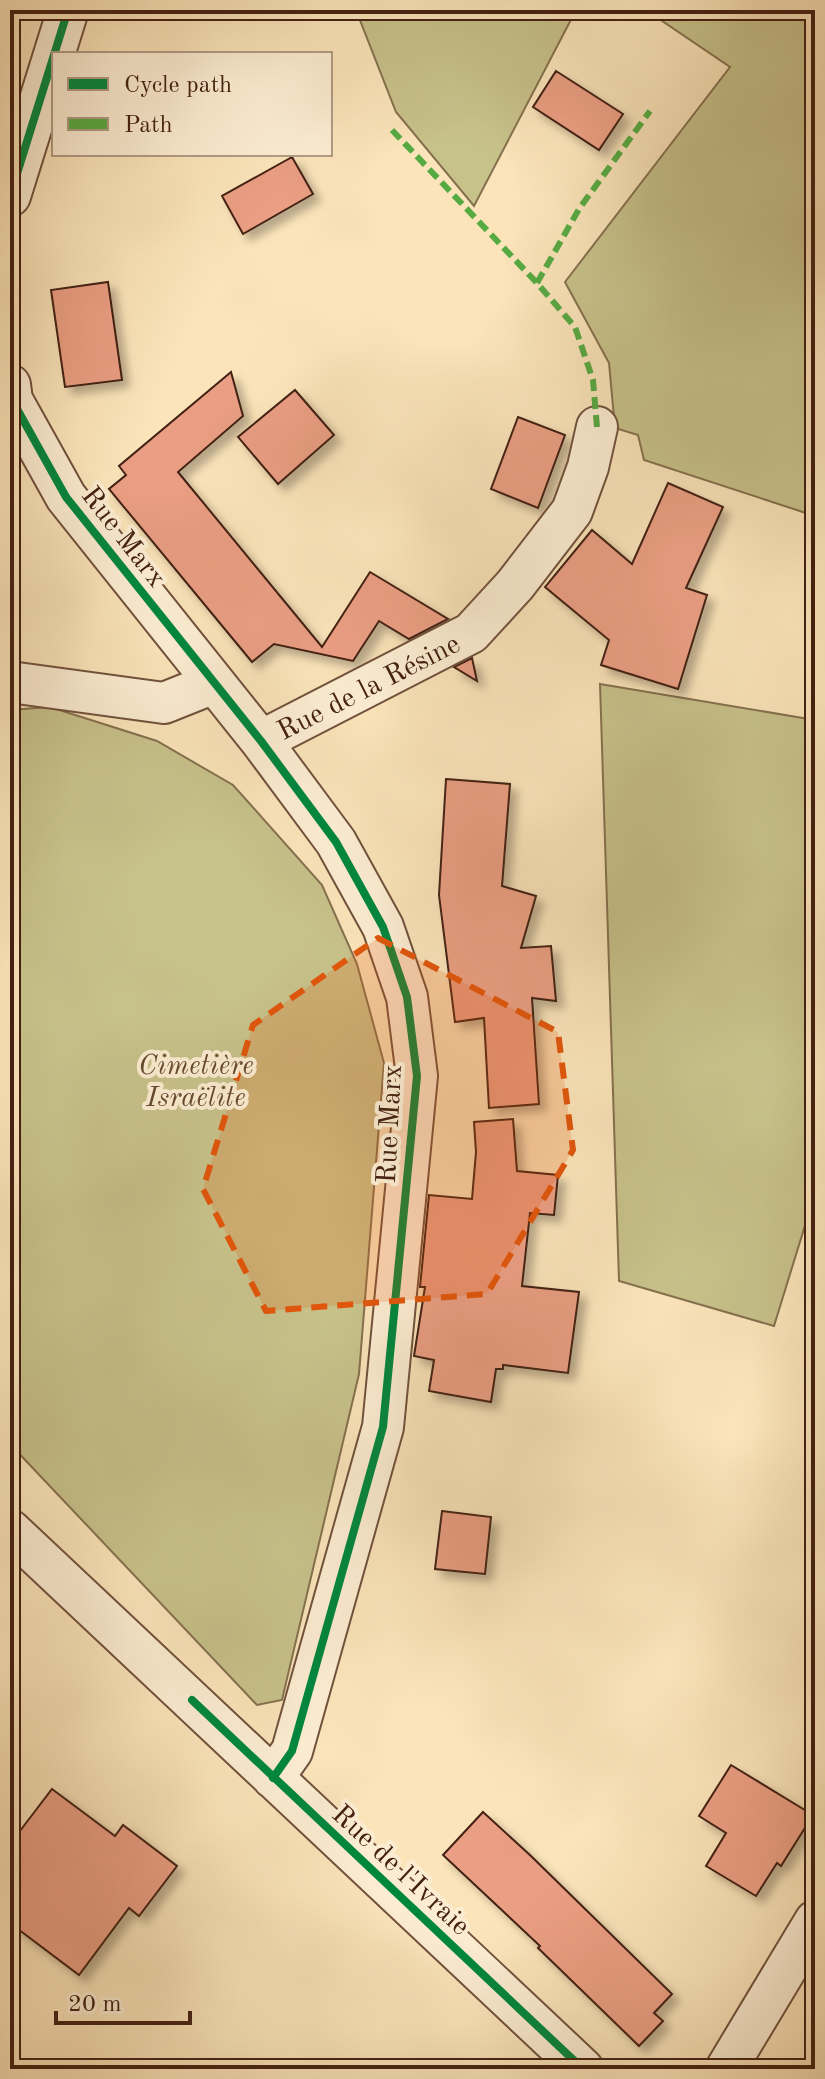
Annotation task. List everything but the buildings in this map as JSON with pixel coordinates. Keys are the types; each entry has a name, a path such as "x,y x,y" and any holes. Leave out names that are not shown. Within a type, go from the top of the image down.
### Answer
{"street":[{"path":"55,52 68,10"},
{"path":"10,196 52,61"},
{"name":"Rue Marx","path":"11,396 66,497 261,741 336,842 383,927 407,997 417,1076 383,1427 292,1751 273,1778"},
{"name":"Rue de la Résine","path":"261,741 471,633 515,585 572,511 588,467 597,427"},
{"path":"10,682 164,703 214,683"},
{"name":"Rue de l'Ivraie","path":"10,1530 583,2069"},
{"path":"726,2069 815,1921"}],"highlighted area":[{"path":"378,938 558,1032 573,1150 487,1294 266,1311 203,1189 253,1025"}],"green space":[{"path":"356,10 576,10 474,206 396,112"},
{"path":"646,10 815,10 815,516 644,460 638,435 615,428 609,363 565,282 730,67"},
{"path":"600,684 815,720 815,1193 774,1326 619,1281"},
{"name":"Cimetière Israëlite","path":"50,707 157,741 233,785 322,885 357,964 384,1063 359,1374 282,1700 257,1705 10,1444 10,710"}],"marked path":[{"path":"537,283 579,209 650,111"},
{"path":"392,130 575,327 593,380 597,427"}],"cycle path":[{"path":"55,52 68,10"},
{"path":"10,196 52,61"},
{"path":"10,385 12,400 66,497 261,741 336,842 383,927 407,997 417,1076 383,1427 292,1751 273,1778"},
{"path":"192,1700 583,2069"}]}
